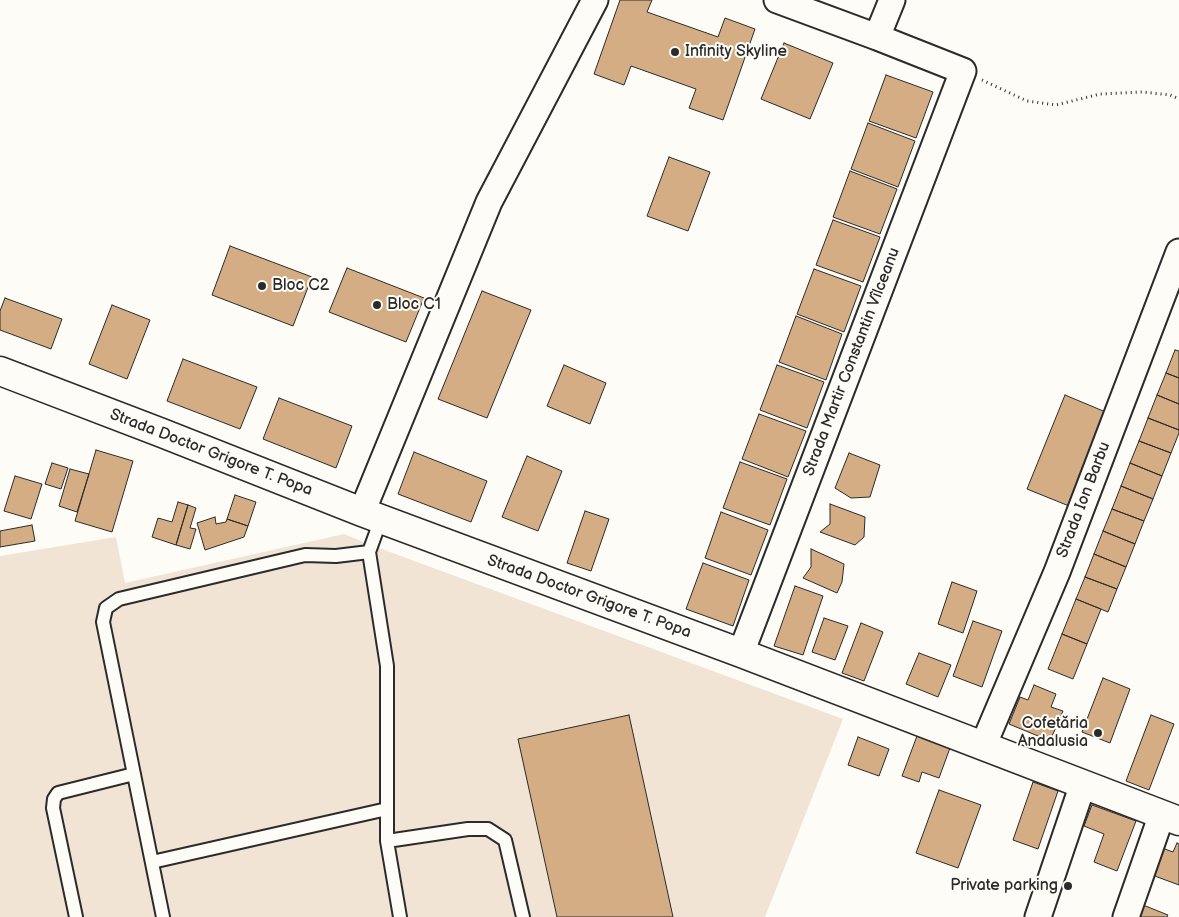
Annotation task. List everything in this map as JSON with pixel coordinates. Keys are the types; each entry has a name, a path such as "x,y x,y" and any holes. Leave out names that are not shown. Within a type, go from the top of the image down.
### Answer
{"street":[{"path":"371,515 489,202 596,0"},
{"path":"777,0 963,71"},
{"path":"877,37 892,0"},
{"name":"Strada Martir Constantin Vîlceanu","path":"741,653 963,71"},
{"name":"Strada Ion Barbu","path":"983,746 1057,572 1179,252"},
{"name":"Strada Doctor Grigore T. Popa","path":"0,371 371,515 741,653 1171,818"},
{"path":"1038,917 1084,784"},
{"path":"1126,917 1171,818"}],"lane":[{"path":"371,515 369,552 387,666 387,841 400,917"},
{"path":"163,917 103,622 106,608 119,599 305,555 336,556 369,552"},
{"path":"76,917 53,808 54,799 58,793 134,774"},
{"path":"152,862 387,810"},
{"path":"387,841 468,829 488,829 505,840 522,917"}],"path":[{"path":"963,71 1027,101 1056,105 1100,94 1143,92 1179,98"}],"shaded area":[{"path":"344,534 843,719 765,917 0,917 0,556 116,537 125,583"}],"building":[{"name":"Infinity Skyline","path":"620,0 652,0 647,12 718,37 725,18 755,29 723,120 689,108 696,89 631,66 624,85 594,74"},
{"path":"784,43 833,63 810,119 761,99"},
{"path":"886,75 933,92 916,138 869,121"},
{"path":"868,123 915,141 898,187 851,169"},
{"path":"669,157 710,172 688,231 647,216"},
{"path":"850,171 897,189 880,234 833,217"},
{"path":"833,220 880,237 863,282 816,265"},
{"name":"Bloc C2","path":"230,246 312,277 293,326 212,295"},
{"name":"Bloc C1","path":"347,268 424,298 406,342 329,312"},
{"path":"814,269 861,286 844,332 797,314"},
{"path":"482,291 531,310 487,418 438,399"},
{"path":"5,298 62,319 51,349 0,330 0,311"},
{"path":"112,305 150,320 127,379 89,364"},
{"path":"796,316 842,334 826,380 779,362"},
{"path":"1175,350 1179,351 1179,378 1166,373"},
{"path":"183,359 257,387 240,429 167,401"},
{"path":"564,365 606,383 590,424 547,406"},
{"path":"777,365 824,382 807,428 760,410"},
{"path":"1166,373 1179,378 1179,404 1157,395"},
{"path":"1065,395 1108,413 1069,506 1027,489"},
{"path":"1157,395 1179,404 1179,430 1148,418"},
{"path":"279,398 352,426 336,468 263,439"},
{"path":"759,414 806,431 788,477 742,459"},
{"path":"1148,418 1179,430 1171,453 1139,441"},
{"path":"1139,441 1171,453 1162,476 1130,463"},
{"path":"96,450 133,461 112,532 75,521"},
{"path":"414,452 487,481 471,522 398,494"},
{"path":"849,453 880,465 870,497 851,498 835,488"},
{"path":"527,456 562,471 538,531 502,517"},
{"path":"740,462 787,479 770,525 723,508"},
{"path":"52,463 68,468 61,489 45,484"},
{"path":"1130,463 1162,476 1153,499 1121,486"},
{"path":"70,469 89,474 77,512 59,506"},
{"path":"15,476 42,484 31,519 4,511"},
{"path":"1121,486 1153,499 1144,521 1112,509"},
{"path":"235,495 256,502 248,526 227,519"},
{"path":"178,502 188,505 176,545 152,537 158,518 172,522"},
{"path":"830,504 865,517 864,537 855,545 820,532 830,524"},
{"path":"188,505 196,508 190,528 196,529 190,549 176,545"},
{"path":"1112,509 1144,521 1135,544 1103,531"},
{"path":"585,511 609,519 591,571 567,563"},
{"path":"721,512 768,530 751,575 705,558"},
{"path":"215,517 216,524 226,522 227,519 248,526 244,537 205,550 197,523"},
{"path":"32,525 35,541 0,547 0,531"},
{"path":"1103,531 1135,544 1126,567 1094,554"},
{"path":"811,549 844,564 842,582 837,593 803,578 811,567"},
{"path":"1094,554 1126,567 1117,589 1085,577"},
{"path":"703,563 749,580 733,626 686,609"},
{"path":"1085,577 1117,589 1108,612 1076,599"},
{"path":"952,582 977,591 963,633 938,624"},
{"path":"795,586 823,596 803,655 774,646"},
{"path":"1076,599 1101,609 1087,644 1062,634"},
{"path":"824,618 848,626 835,660 812,652"},
{"path":"973,621 1002,631 982,687 953,676"},
{"path":"861,623 883,632 864,681 842,673"},
{"path":"1062,634 1087,644 1073,679 1048,669"},
{"path":"919,653 951,665 938,697 906,684"},
{"path":"1103,678 1130,689 1110,743 1082,732"},
{"path":"1034,685 1056,694 1051,707 1063,711 1050,741 1009,724 1020,697 1028,700"},
{"path":"629,715 673,917 557,917 518,739"},
{"path":"1151,715 1174,724 1149,790 1126,781"},
{"path":"917,736 950,748 939,778 922,772 919,782 902,776"},
{"path":"858,737 889,749 879,776 848,765"},
{"path":"1033,782 1058,791 1038,849 1013,840"},
{"path":"939,790 981,805 958,868 916,853"},
{"path":"1092,805 1136,821 1117,871 1094,862 1104,834 1084,826"},
{"path":"1177,843 1179,844 1179,885 1152,875 1162,848 1173,852"},
{"path":"1143,905 1168,915 1167,917 1138,917"}],"place":[{"name":"Infinity Skyline","path":"675,52"},
{"name":"Bloc C2","path":"262,286"},
{"name":"Bloc C1","path":"377,305"},
{"name":"Cofetăria Andalusia","path":"1098,733"},
{"name":"Private parking","path":"1068,886"}]}
